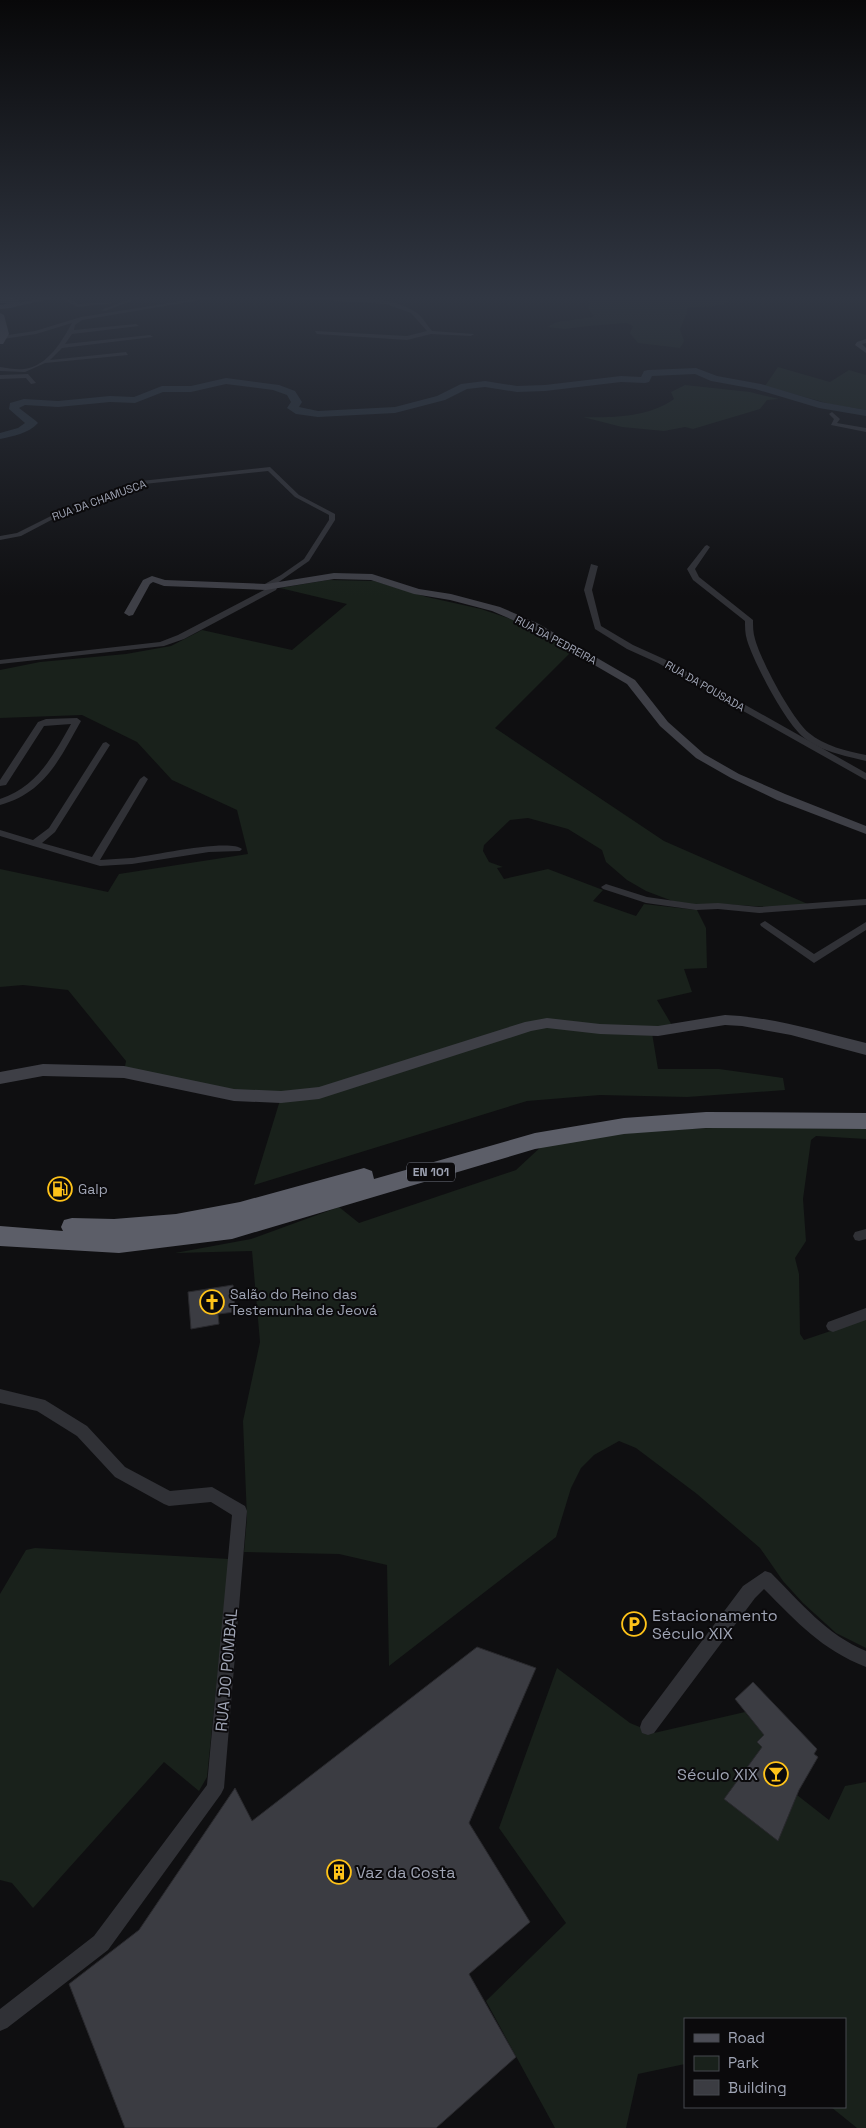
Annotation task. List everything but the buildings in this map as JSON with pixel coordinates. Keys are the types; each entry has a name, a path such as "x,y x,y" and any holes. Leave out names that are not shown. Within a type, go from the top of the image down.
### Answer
{"highway":[{"name":"EN 101","path":"0,1223 115,1229 178,1222 239,1210 326,1188 503,1136 579,1120 646,1110 736,1108 866,1110"},
{"name":"EN 101","path":"0,1236 119,1243 232,1229 535,1141 624,1126 706,1120 866,1120"}],"street":[{"path":"832,414 837,419 834,424 866,430"},
{"name":"RUA DA CHAMUSCA","path":"0,538 19,535 55,516 106,498 143,482 270,469 297,496 332,514 332,520 307,560 271,586"},
{"path":"707,547 691,570 696,578 749,620 753,645 794,721 805,733 821,743 838,751 866,758"},
{"name":"RUA DA POUSADA","path":"594,566 588,590 598,627 604,632 630,647 661,661 866,777"},
{"name":"RUA DA PEDREIRA","path":"129,613 146,582 152,579 164,583 271,586 334,576 372,578 417,592 451,597 496,610 533,624 631,682 664,724 700,756 735,776 781,797 866,830"},
{"path":"0,662 161,644 181,637 271,586"},
{"path":"0,782 3,783 41,724 46,722 77,721 36,785 24,794 0,802"},
{"path":"33,844 52,830 106,745"},
{"path":"94,862 144,780"},
{"path":"0,834 94,862 112,864 209,849 237,849"},
{"path":"606,887 646,900 696,907 718,906 759,910 866,902"},
{"path":"765,924 814,959 866,925"},
{"path":"0,1078 43,1070 124,1072 234,1095 281,1097 319,1093 530,1026 547,1023 600,1029 658,1031 725,1020 742,1021 791,1030 866,1049"},
{"path":"833,1326 866,1314"},
{"name":"RUA DO POMBAL","path":"0,1396 40,1405 82,1431 120,1472 169,1499 212,1494 240,1511 215,1788 101,1943 0,2021"},
{"path":"648,1727 749,1592 765,1578 828,1639 854,1655 866,1659"}],"green space":[{"path":"673,397 772,397 779,399 767,400 760,409 693,429 685,427 664,431 622,427 583,417 606,417 642,413 653,410 674,399"},
{"path":"806,397 866,397 866,410 830,404"},
{"path":"328,580 374,581 427,597 481,609 517,621 573,650 495,728 664,841 810,905 770,907 722,904 683,905 646,891 627,880 606,862 602,850 568,829 528,818 510,820 484,845 483,851 489,862 503,867 497,868 504,879 548,869 603,890 593,901 636,916 644,904 697,910 706,928 707,968 684,969 692,992 657,1000 673,1027 652,1033 658,1069 719,1069 783,1078 785,1090 687,1097 600,1095 527,1101 254,1185 281,1097 124,1072 126,1061 68,990 23,985 0,987 0,869 108,892 119,874 248,854 237,810 172,780 137,742 82,715 0,718 0,670 40,662 126,654 171,646 202,630 292,650 347,604 280,588"},
{"path":"734,1127 866,1129 866,1139 816,1136 811,1140 803,1199 806,1241 795,1258 799,1274 800,1334 804,1340 866,1319 866,1648 836,1633 803,1603 783,1581 760,1548 697,1494 636,1448 619,1441 594,1455 581,1468 571,1488 556,1537 389,1666 387,1565 339,1554 244,1552 247,1518 243,1421 260,1342 252,1251 175,1253 251,1239 339,1207 359,1223 516,1170 544,1144 664,1130"},
{"path":"35,1548 229,1559 207,1777 199,1791 164,1762 33,1908 12,1883 0,1880 0,1594 26,1550"},
{"path":"557,1668 630,1723 654,1733 745,1712 764,1735 757,1742 762,1747 724,1799 778,1841 797,1795 829,1820 845,1786 866,1782 866,2128 857,2128 832,2108 846,2108 846,2018 684,2018 684,2064 638,2074 626,2128 555,2128 486,2001 566,1923 499,1828"}],"waterway":[{"path":"0,436 22,430 32,423 14,409 14,405 24,402 58,404 110,399 135,400 142,397"},
{"path":"294,397 297,402 292,408 300,412 318,414 395,410 442,397"},
{"path":"794,397 819,405 866,413"}],"place":[{"name":"Galp","path":"60,1189"},
{"name":"Salão do Reino das Testemunha de Jeová","path":"212,1302"},
{"name":"Estacionamento Século XIX","path":"634,1624"},
{"name":"Século XIX","path":"776,1774"},
{"name":"Vaz da Costa","path":"339,1872"}]}
